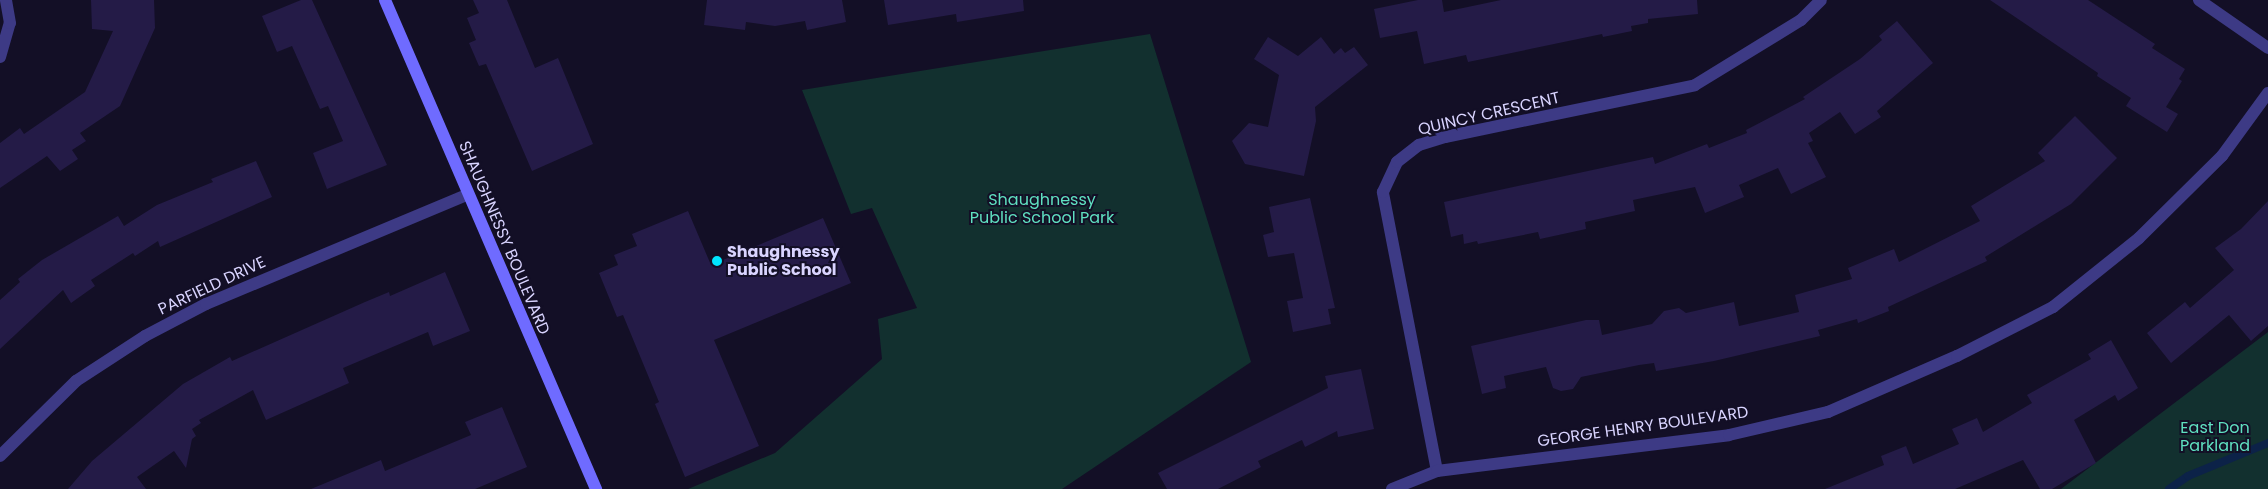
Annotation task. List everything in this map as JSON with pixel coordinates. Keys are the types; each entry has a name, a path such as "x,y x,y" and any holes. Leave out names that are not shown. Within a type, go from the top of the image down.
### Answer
{"street":[{"path":"0,57 10,23 6,0"},
{"name":"SHAUGHNESSY BOULEVARD","path":"385,0 467,195 596,489"},
{"name":"QUINCY CRESCENT","path":"1437,471 1383,192 1397,162 1419,144 1445,137 1695,85 1801,20 1821,0"},
{"path":"2199,0 2268,48"},
{"name":"GEORGE HENRY BOULEVARD","path":"1392,489 1437,471 1730,435 1828,412 1957,356 2053,306 2140,238 2222,156 2268,93"},
{"name":"PARFIELD DRIVE","path":"0,456 76,381 145,336 206,304 467,195"}],"green space":[{"name":"Shaughnessy Public School Park","path":"1150,34 1251,362 1062,489 688,489 775,453 882,359 878,319 917,308 872,208 851,214 802,90"},
{"name":"East Don Parkland","path":"2268,332 2268,489 2061,489"}],"building":[{"path":"91,0 154,0 155,28 120,106 80,133 86,141 72,150 78,159 60,171 47,156 0,188 0,143 20,128 24,134 85,92 113,31 92,29"},
{"path":"301,0 312,0 387,165 327,189 313,153 343,141 328,106 320,109 292,46 277,52 262,16"},
{"path":"473,0 507,0 535,68 558,58 593,144 532,171 486,64 479,66 469,43 476,40 467,18 479,13"},
{"path":"707,0 842,0 846,22 807,30 805,21 775,26 746,22 745,30 704,25"},
{"path":"884,0 1023,0 1024,11 957,22 956,14 888,25"},
{"path":"1418,0 1442,0 1444,12 1501,0 1697,0 1698,14 1648,19 1648,23 1631,26 1632,31 1603,37 1602,34 1468,62 1466,55 1424,64 1417,31 1380,38 1374,9"},
{"path":"1990,0 2088,0 2155,44 2152,48 2185,69 2179,79 2182,81 2166,107 2178,114 2167,132 2126,106 2131,98 2097,76 2098,73"},
{"path":"1897,21 1933,63 1877,111 1881,117 1855,134 1840,112 1809,133 1813,141 1808,143 1826,177 1791,194 1778,168 1739,185 1744,197 1705,213 1695,187 1633,200 1635,211 1585,222 1586,229 1540,239 1538,232 1478,244 1477,241 1464,244 1463,234 1451,237 1444,202 1653,157 1655,164 1707,144 1709,148 1747,133 1746,130 1805,99 1803,97 1860,59 1882,40 1879,36"},
{"path":"1268,37 1298,56 1321,37 1334,54 1341,48 1345,53 1354,47 1368,65 1315,107 1316,121 1304,176 1245,164 1232,141 1249,123 1268,127 1279,75 1254,59"},
{"path":"2075,116 2117,158 2071,204 1985,257 1987,261 1888,307 1889,311 1858,323 1857,319 1818,330 1820,336 1714,361 1656,371 1654,363 1639,365 1581,377 1573,389 1561,391 1553,388 1546,367 1504,376 1506,388 1482,394 1471,346 1586,320 1599,320 1602,335 1652,324 1664,311 1679,308 1686,313 1734,302 1739,326 1799,312 1795,295 1852,279 1848,268 1894,249 1899,262 1980,221 1971,206 2045,161 2038,153"},
{"path":"256,161 272,197 160,247 158,241 135,256 133,253 91,280 95,286 71,303 63,290 0,349 0,300 20,282 18,279 42,260 118,216 124,226 157,205 213,182 211,179"},
{"path":"1310,198 1335,308 1328,309 1331,324 1293,332 1287,301 1303,298 1294,253 1268,257 1263,235 1274,232 1269,207"},
{"path":"2268,201 2268,326 2251,341 2229,315 2171,363 2147,333 2185,302 2190,308 2234,270 2215,248 2241,229"},
{"path":"688,211 711,265 823,218 851,283 714,340 759,446 685,477 655,404 659,402 623,315 617,317 599,273 618,265 614,255 637,246 632,234"},
{"path":"445,272 470,331 433,346 428,332 343,368 349,383 266,420 253,390 199,420 201,423 192,429 196,436 192,439 186,468 174,451 137,477 146,489 68,489 92,461 183,384 230,357 232,361 365,302 389,292 390,296"},
{"path":"2111,340 2138,388 2118,401 2115,395 2074,420 2096,463 2052,489 2040,489 2023,460 1955,489 1825,489 1884,465 1881,456 1906,446 1913,464 1959,444 1952,429 1977,418 1983,432 2032,403 2027,395 2091,359 2088,354"},
{"path":"1361,369 1374,429 1338,437 1337,431 1305,447 1302,440 1258,461 1261,467 1218,489 1167,489 1158,473 1328,388 1325,376"},
{"path":"502,407 527,467 475,489 311,489 381,460 385,471 471,435 465,422"}],"waterway":[{"path":"2169,489 2188,476 2268,443"}],"place":[{"name":"Shaughnessy Public School","path":"717,261"}]}
